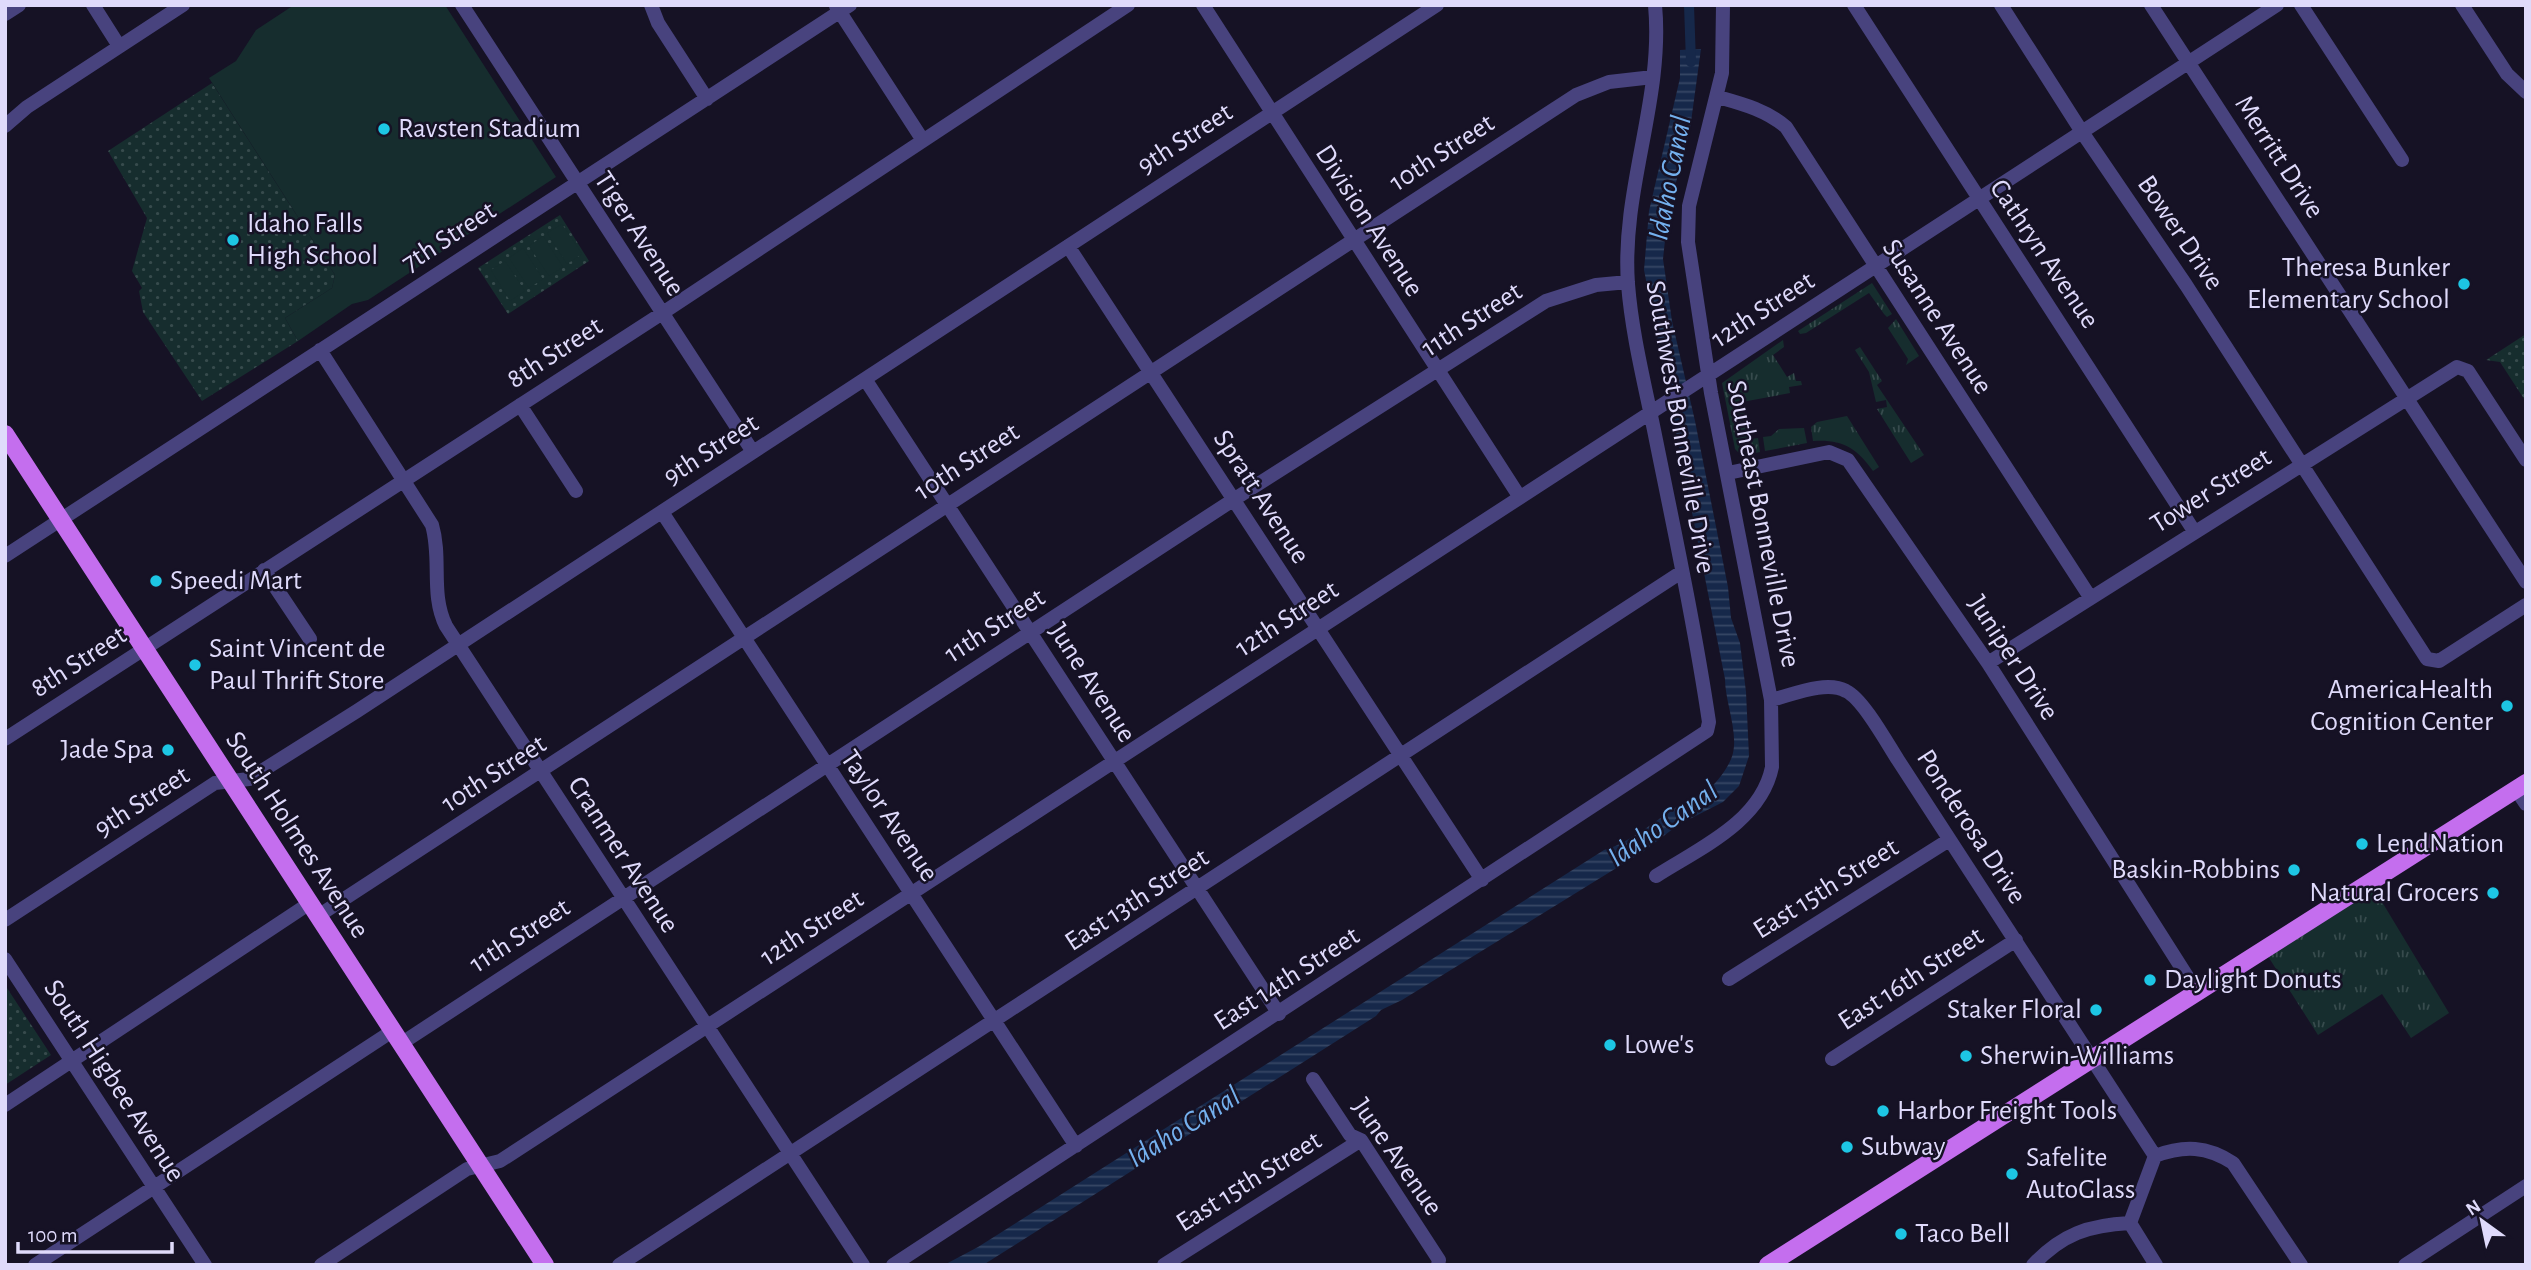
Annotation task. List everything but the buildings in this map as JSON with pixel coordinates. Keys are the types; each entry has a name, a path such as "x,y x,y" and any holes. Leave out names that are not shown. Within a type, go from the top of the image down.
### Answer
{"main road":[{"name":"South Holmes Avenue","path":"5,434 545,1265"},
{"path":"1768,1265 2197,992 2523,792"}],"street":[{"path":"5,14 19,5"},
{"path":"93,5 119,46"},
{"path":"5,126 27,107 183,5"},
{"name":"Tiger Avenue","path":"463,5 753,452"},
{"path":"651,5 658,23 707,99"},
{"name":"8th Street","path":"5,739 661,314 1128,5"},
{"name":"Division Avenue","path":"1203,5 1352,241 1519,496"},
{"name":"9th Street","path":"5,920 215,783 250,779 1437,5"},
{"name":"Southwest Bonneville Drive","path":"1655,5 1658,39 1629,215 1628,282 1680,573 1699,654 1709,722 1707,731"},
{"name":"Southeast Bonneville Drive","path":"1656,876 1734,826 1761,794 1772,767 1771,699 1692,277 1688,225 1701,153 1718,97 1722,73 1723,5"},
{"name":"Cathryn Avenue","path":"1854,5 2194,531"},
{"name":"Bower Drive","path":"2001,5 2082,132 2186,285 2427,659 2434,662 2526,606"},
{"name":"Merritt Drive","path":"2151,5 2526,582"},
{"name":"12th Street","path":"321,1265 467,1168 500,1161 2277,5"},
{"path":"2301,5 2402,160"},
{"path":"2462,5 2507,74 2526,92"},
{"path":"842,7 922,139"},
{"name":"7th Street","path":"5,556 578,184 842,7"},
{"name":"10th Street","path":"5,1105 314,910 541,774 947,504 1576,95 1609,82 1653,77"},
{"name":"Susanne Avenue","path":"1718,97 1754,107 1775,117 1786,127 2090,597"},
{"name":"Spratt Avenue","path":"1068,246 1482,880"},
{"name":"11th Street","path":"35,1265 154,1188 623,898 1233,500 1546,301 1596,285 1628,282"},
{"name":"Cranmer Avenue","path":"320,350 432,525 438,552 436,596 440,613 458,644 863,1265"},
{"name":"Tower Street","path":"1988,663 2457,367 2464,367 2526,460"},
{"name":"June Avenue","path":"865,379 1279,1014"},
{"path":"520,405 576,491"},
{"name":"Juniper Drive","path":"1728,473 1829,452 1848,460 1988,663 2197,992"},
{"name":"Taylor Avenue","path":"662,512 1076,1146"},
{"path":"264,570 310,639"},
{"name":"East 13th Street","path":"619,1265 1680,573"},
{"name":"Ponderosa Drive","path":"1771,699 1825,688 1846,690 1898,760 2155,1156"},
{"name":"East 14th Street","path":"893,1265 1707,731"},
{"name":"East 15th Street","path":"1729,979 1949,840"},
{"name":"East 16th Street","path":"1832,1059 2016,940"},
{"name":"South Higbee Avenue","path":"5,959 205,1265"},
{"name":"June Avenue","path":"1313,1079 1350,1135 1361,1140 1439,1261 1438,1265"},
{"name":"East 15th Street","path":"1164,1265 1361,1140"},
{"path":"2130,1223 2155,1156 2174,1149 2205,1150 2233,1163 2301,1265"},
{"path":"2405,1265 2526,1186"},
{"path":"2033,1265 2069,1236 2096,1225 2130,1223"},
{"path":"2130,1223 2156,1265"}],"green space":[{"name":"Ravsten Stadium","path":"294,5 445,5 556,177 368,300 352,304 298,341 285,318 332,288 335,275 209,78 236,61 256,30"},
{"path":"212,83 335,275 332,288 285,318 298,341 202,401 143,312 139,291 142,288 132,271 147,218 108,151"},
{"path":"560,215 589,261 508,314 478,268"},
{"path":"562,224 582,254 567,264 547,233"},
{"path":"543,236 563,267 549,276 529,246"},
{"path":"523,248 543,279 529,288 509,258"},
{"path":"505,261 525,291 510,301 491,270"},
{"path":"1872,283 1892,314 1887,317 1869,293 1806,333 1800,334 1798,331"},
{"path":"1896,319 1919,356 1906,365 1908,359 1888,328"},
{"path":"2526,334 2526,402 2500,362 2486,360"},
{"path":"1783,340 1784,347 1773,355 1787,377 1794,373 1796,381 1801,381 1802,385 1789,387 1790,393 1742,402 1751,439 1758,438 1760,452 1742,456 1735,449 1722,383"},
{"path":"1860,347 1882,381 1877,385 1924,455 1911,463 1877,409 1887,407 1886,400 1876,402 1869,372 1855,350"},
{"path":"1847,416 1879,467 1873,471 1861,456 1848,447 1832,442 1813,441 1811,427 1817,422"},
{"path":"1804,428 1807,443 1765,451 1763,437 1771,436 1779,429"},
{"path":"2370,882 2449,1013 2411,1038 2382,994 2318,1035 2264,950"},
{"path":"5,985 51,1055 5,1085"}],"water":[{"name":"Idaho Canal","path":"1701,49 1690,129 1668,213 1663,259 1672,321 1728,587 1731,618 1740,643 1749,756 1739,786 1723,802 1678,825 1644,851 1402,1000 1381,1010 1376,1016 983,1265 944,1265 978,1247 1604,850 1636,835 1704,792 1727,767 1733,753 1733,726 1644,270 1649,211 1680,78 1680,50"}],"waterway":[{"name":"Idaho Canal","path":"1689,5 1691,62"}],"place":[{"name":"Ravsten Stadium","path":"384,129"},
{"name":"Idaho Falls High School","path":"233,240"},
{"name":"Theresa Bunker Elementary School","path":"2464,284"},
{"name":"Speedi Mart","path":"156,581"},
{"name":"Saint Vincent de Paul Thrift Store","path":"195,665"},
{"name":"AmericaHealth Cognition Center","path":"2507,706"},
{"name":"Jade Spa","path":"168,750"},
{"name":"LendNation","path":"2362,844"},
{"name":"Baskin-Robbins","path":"2294,870"},
{"name":"Natural Grocers","path":"2493,893"},
{"name":"Daylight Donuts","path":"2150,980"},
{"name":"Staker Floral","path":"2096,1010"},
{"name":"Lowe's","path":"1610,1045"},
{"name":"Sherwin-Williams","path":"1966,1056"},
{"name":"Harbor Freight Tools","path":"1883,1111"},
{"name":"Subway","path":"1847,1147"},
{"name":"Safelite AutoGlass","path":"2012,1174"},
{"name":"Taco Bell","path":"1901,1234"}]}
